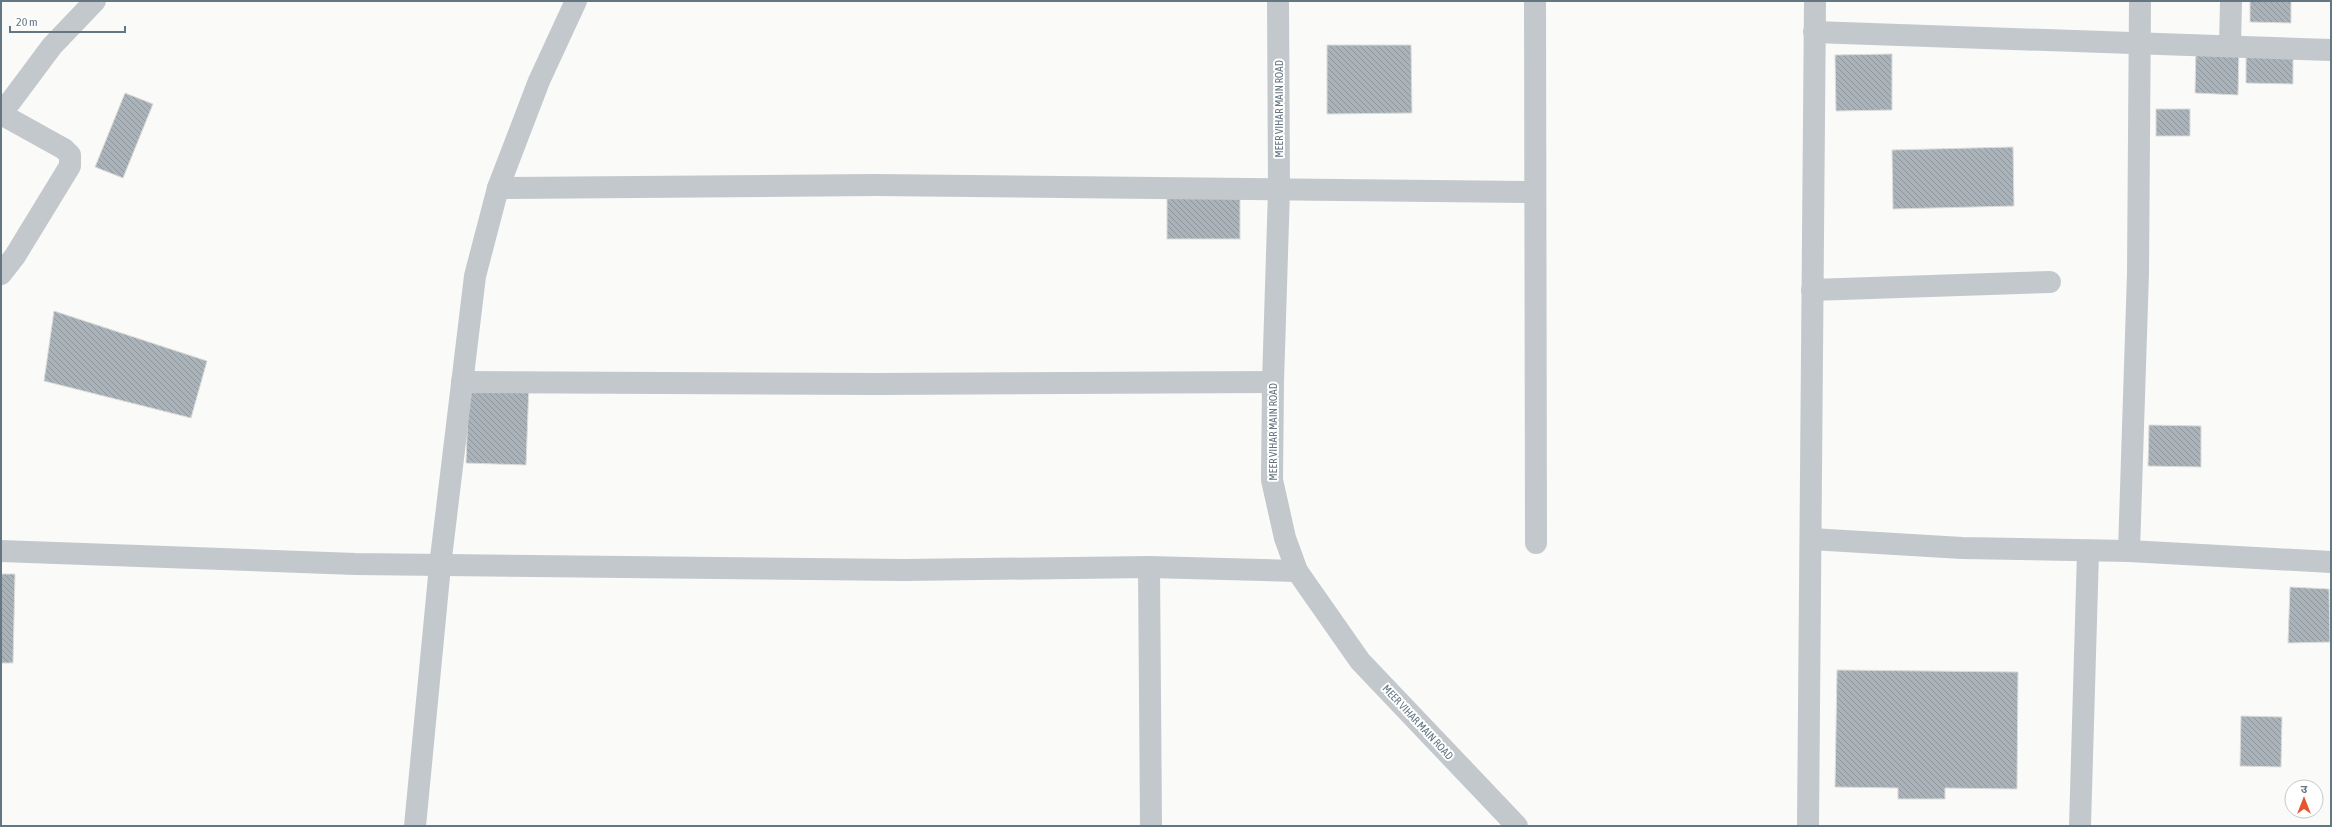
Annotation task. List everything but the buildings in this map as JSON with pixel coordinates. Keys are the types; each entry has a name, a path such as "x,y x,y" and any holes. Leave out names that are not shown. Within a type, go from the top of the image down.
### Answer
{"street":[{"path":"1,274 15,256 70,166 70,155 64,149 1,113 52,46 95,1"},
{"path":"415,826 440,566 475,276 498,188 539,81 576,1"},
{"name":"MEER VIHAR MAIN ROAD","path":"1278,1 1279,190 1273,382 1272,480 1286,538 1297,571 1360,661 1517,826"},
{"path":"1535,1 1536,543"},
{"path":"1808,826 1815,1"},
{"path":"2129,551 2138,273 2140,1"},
{"path":"2230,46 2231,1"},
{"path":"1814,32 2331,50"},
{"path":"498,188 876,185 1535,192"},
{"path":"1812,290 2050,282"},
{"path":"462,382 878,384 1273,382"},
{"path":"1811,540 1962,548 2088,552 2129,551 2331,562"},
{"path":"1,551 440,566 904,570 1149,567 1297,571"},
{"path":"2080,826 2088,552"},
{"path":"1149,567 1151,826"}]}
